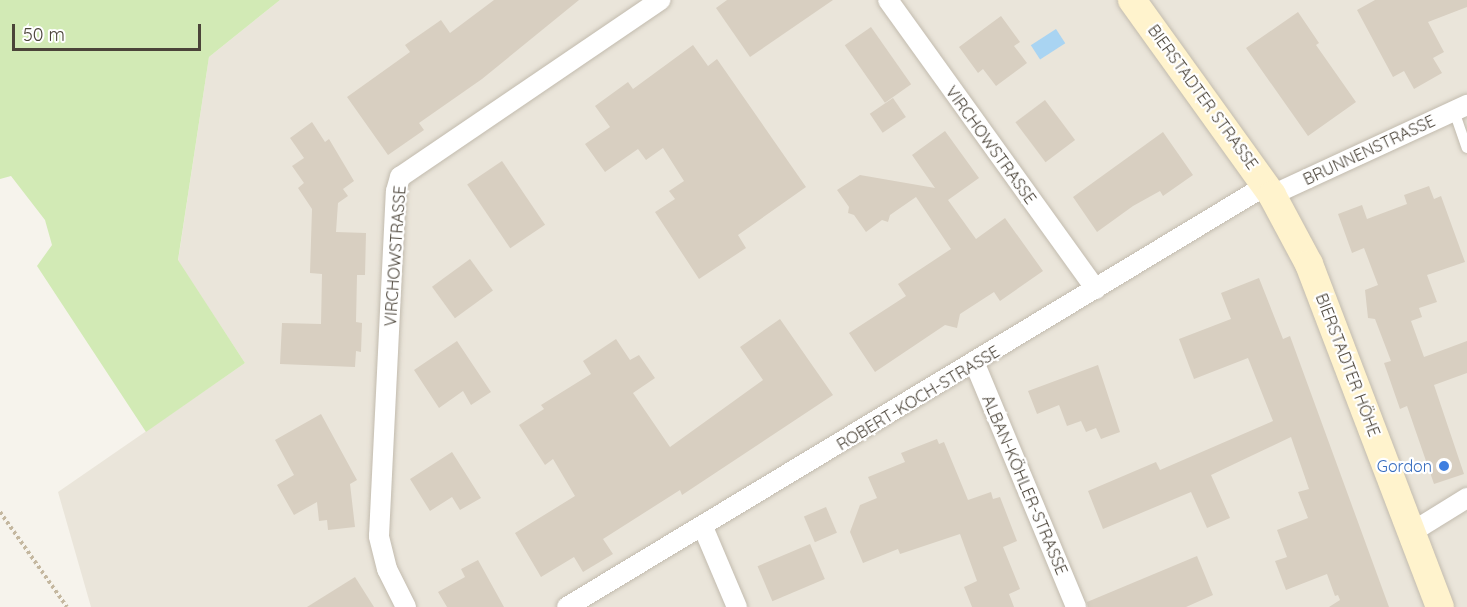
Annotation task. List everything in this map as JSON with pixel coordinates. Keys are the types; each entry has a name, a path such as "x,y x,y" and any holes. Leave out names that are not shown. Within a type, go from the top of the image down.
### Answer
{"main road":[{"name":"BIERSTADTER STRASSE","path":"1132,0 1269,190"},
{"name":"BIERSTADTER HÖHE","path":"1269,190 1309,264 1440,607"}],"street":[{"name":"VIRCHOWSTRASSE","path":"406,607 387,568 380,536 396,191 400,177 660,0"},
{"name":"VIRCHOWSTRASSE","path":"888,0 1096,289"},
{"name":"BRUNNENSTRASSE","path":"1269,190 1460,108"},
{"name":"ROBERT-KOCH-STRASSE","path":"567,607 975,364 1096,289 1269,190"},
{"name":"ALBAN-KÖHLER-STRASSE","path":"975,364 1076,607"},
{"path":"1412,532 1467,498"},
{"path":"703,527 737,607"}],"lane":[{"path":"1460,108 1467,148"}],"path":[{"path":"0,512 67,607"}],"shaded area":[{"path":"280,0 1467,0 1467,607 91,607 58,492 245,363 178,261 209,57"}],"green space":[{"path":"0,0 280,0 209,57 178,260 245,363 146,432 37,266 52,245 45,220 11,176 0,179"}],"water":[{"path":"1056,29 1065,43 1040,60 1031,45"}],"building":[{"path":"494,0 579,0 482,79 419,123 424,130 388,155 347,97 410,52 405,45 441,20 450,33"},
{"path":"727,0 833,0 750,57 716,8"},
{"path":"1375,0 1467,0 1467,7 1428,22 1444,52 1433,58 1442,73 1414,89 1404,71 1393,77 1357,10"},
{"path":"1298,12 1319,43 1316,45 1356,102 1308,136 1246,48"},
{"path":"1001,16 1020,42 1014,46 1027,63 996,86 983,69 978,73 959,47"},
{"path":"871,27 911,84 885,103 845,45"},
{"path":"693,45 708,66 717,59 806,187 738,235 746,248 699,279 655,212 675,199 669,191 684,181 663,148 646,160 638,149 605,172 585,144 610,127 595,106 628,82 633,89"},
{"path":"893,98 906,117 883,133 870,114"},
{"path":"1045,100 1075,140 1046,162 1015,122"},
{"path":"312,122 325,142 329,139 354,181 343,189 348,196 338,203 336,232 366,233 365,275 357,275 356,322 362,323 361,352 356,351 355,367 280,364 282,323 321,324 322,274 310,273 312,209 298,188 304,183 292,166 304,158 290,138"},
{"path":"945,131 979,178 948,200 976,239 1005,218 1043,271 1000,301 994,292 960,314 957,328 945,325 875,372 849,333 906,296 898,284 951,249 916,197 890,215 888,222 882,220 866,232 854,215 848,213 849,207 837,190 860,175 935,188 912,155"},
{"path":"1163,132 1193,175 1163,196 1160,191 1133,206 1097,232 1073,197"},
{"path":"502,161 545,225 510,248 467,184"},
{"path":"1429,186 1434,199 1441,196 1465,262 1427,275 1437,302 1419,308 1422,317 1411,321 1424,357 1467,341 1467,373 1434,385 1464,474 1434,484 1407,406 1400,409 1384,363 1391,361 1375,319 1368,318 1365,290 1378,285 1364,248 1352,253 1338,214 1362,205 1367,219 1407,204 1404,195"},
{"path":"470,259 493,291 455,318 432,287"},
{"path":"1259,278 1283,339 1290,336 1389,607 1329,607 1340,600 1338,595 1335,596 1327,574 1286,590 1275,561 1287,557 1277,530 1308,518 1298,492 1309,489 1291,437 1211,475 1230,518 1207,528 1191,492 1103,529 1088,491 1156,462 1160,470 1273,421 1248,358 1194,379 1179,339 1231,319 1221,293"},
{"path":"780,319 833,395 682,495 680,490 603,539 613,554 583,572 574,557 541,577 515,533 575,496 553,459 545,465 519,425 544,409 541,405 591,374 583,361 616,339 630,360 639,355 655,378 633,393 670,447 763,380 740,347"},
{"path":"457,341 491,392 471,405 463,391 439,408 414,370"},
{"path":"1098,365 1120,432 1101,439 1096,428 1086,432 1081,421 1067,426 1059,405 1037,414 1028,391"},
{"path":"321,414 357,480 350,484 355,527 328,530 327,520 319,521 317,502 294,515 277,485 294,475 275,440"},
{"path":"937,439 939,444 944,442 968,500 991,492 993,499 1000,497 1017,541 1003,547 1020,589 1009,594 1014,607 972,607 964,587 977,581 960,534 900,554 898,549 863,563 850,532 860,505 877,498 868,477 905,462 901,453"},
{"path":"452,452 481,498 460,510 452,497 430,511 410,479"},
{"path":"826,507 837,533 815,542 804,516"},
{"path":"810,544 825,579 772,601 758,566"},
{"path":"1197,556 1213,595 1186,607 1088,607 1087,602"},
{"path":"478,560 504,607 447,607 438,592 465,577 461,569"},
{"path":"355,577 374,607 307,607"}],"place":[{"name":"Gordon","path":"1444,466"}]}
